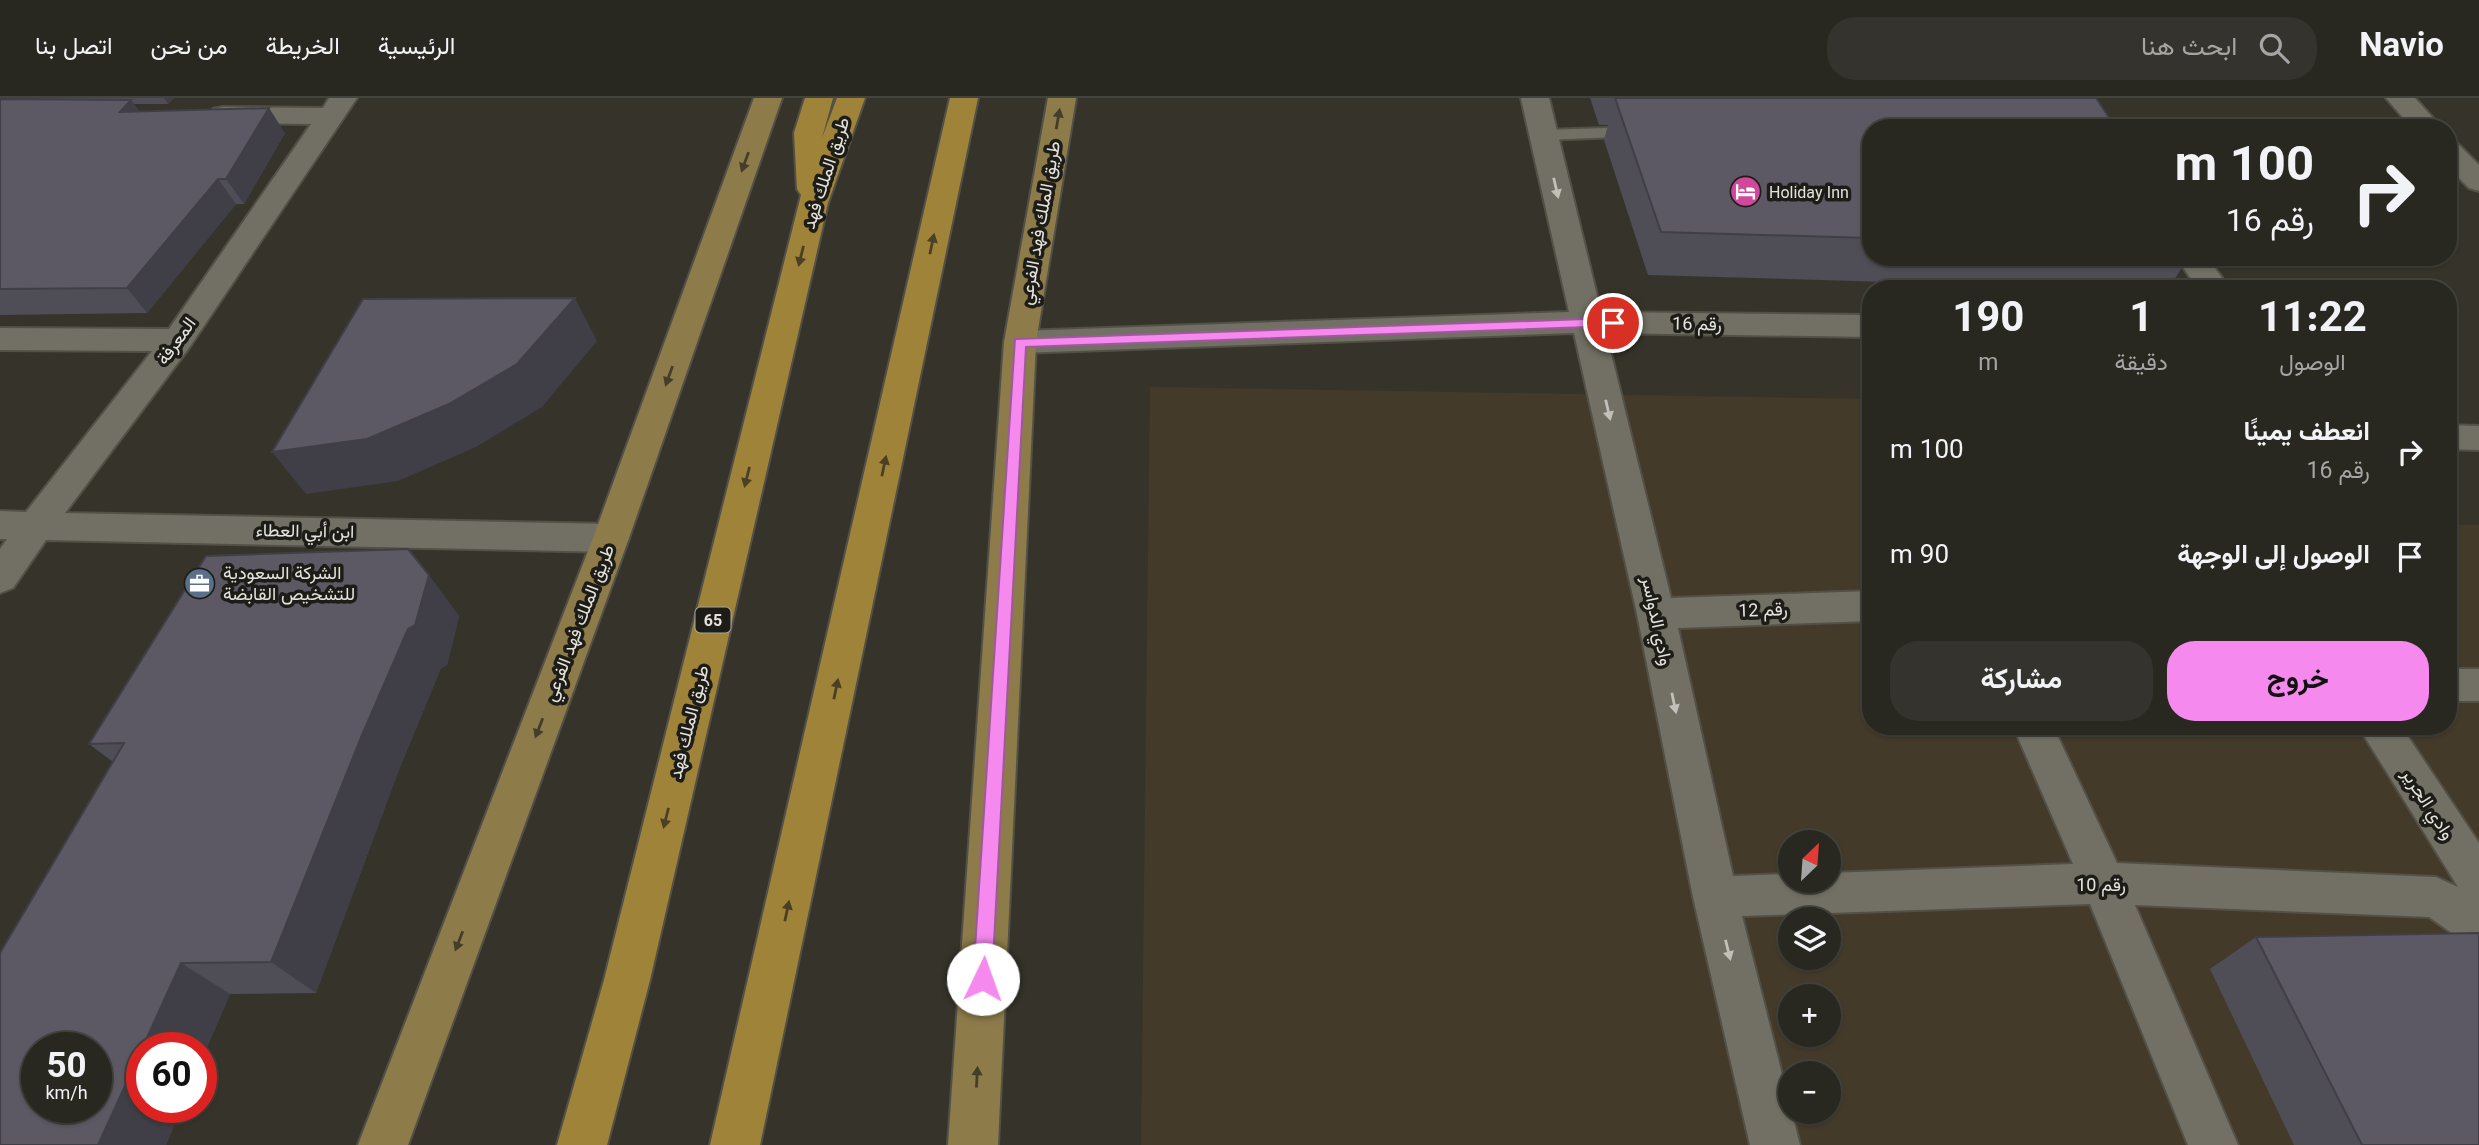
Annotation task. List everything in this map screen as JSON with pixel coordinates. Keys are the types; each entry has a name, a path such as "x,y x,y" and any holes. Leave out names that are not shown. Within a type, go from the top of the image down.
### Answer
{"highway":[{"path":"813,204 808,133 819,98"},
{"name":"طريق الملك فهد","path":"582,1145 627,980 813,204 851,98"},
{"path":"735,1145 965,101"},
{"path":"748,1145 779,952"},
{"path":"562,1145 627,980"}],"main road":[{"name":"طريق الملك فهد الفرعي","path":"383,1145 611,538 768,98"},
{"name":"طريق الملك فهد الفرعي","path":"973,1145 1020,342 1062,98"}],"street":[{"name":"وادي الدواسر","path":"1535,98 1656,614 1715,897 1775,1145"},
{"path":"2400,98 2420,119"},
{"path":"192,115 336,107"},
{"name":"المعرفة","path":"0,578 36,525 178,340 336,107"},
{"path":"2457,159 2479,182"},
{"name":"رقم 16","path":"1020,342 1587,322 1862,326"},
{"path":"0,339 178,340"},
{"path":"2457,437 2479,438"},
{"name":"ابن أبي العطاء","path":"0,525 611,538"},
{"name":"رقم 12","path":"1656,614 1862,606"},
{"path":"2457,685 2479,685"},
{"path":"2037,735 2104,883 2213,1145"},
{"name":"وادي الجرير","path":"2384,735 2479,881"},
{"name":"رقم 10","path":"1715,897 2104,883 2436,897 2479,926"}],"lane":[{"path":"1544,135 1657,131"}],"shaded area":[{"path":"1150,387 1862,399 1862,735 2457,735 2457,525 2479,525 2479,1145 1141,1145"}],"building":[{"path":"1615,98 2096,98 2110,119 1862,119 1862,238 1661,232"},
{"path":"0,99 131,100 120,112 269,108 226,179 218,179 127,288 0,289"},
{"path":"575,298 517,364 449,404 367,439 272,452 363,299"},
{"path":"408,549 429,575 415,625 408,629 362,735 271,962 181,963 150,1032 126,1032 126,1084 112,1114 112,1032 21,1032 21,1123 108,1123 98,1145 0,1145 0,953 124,743 89,744 206,556"},
{"path":"2479,933 2479,1145 2362,1145 2256,937"}],"place":[{"name":"Holiday Inn","path":"1746,192"},
{"name":"الشركة السعودية للتشخيص القابضة","path":"200,583"}],"route":[{"path":"983,979 1020,342 1613,323"}]}
